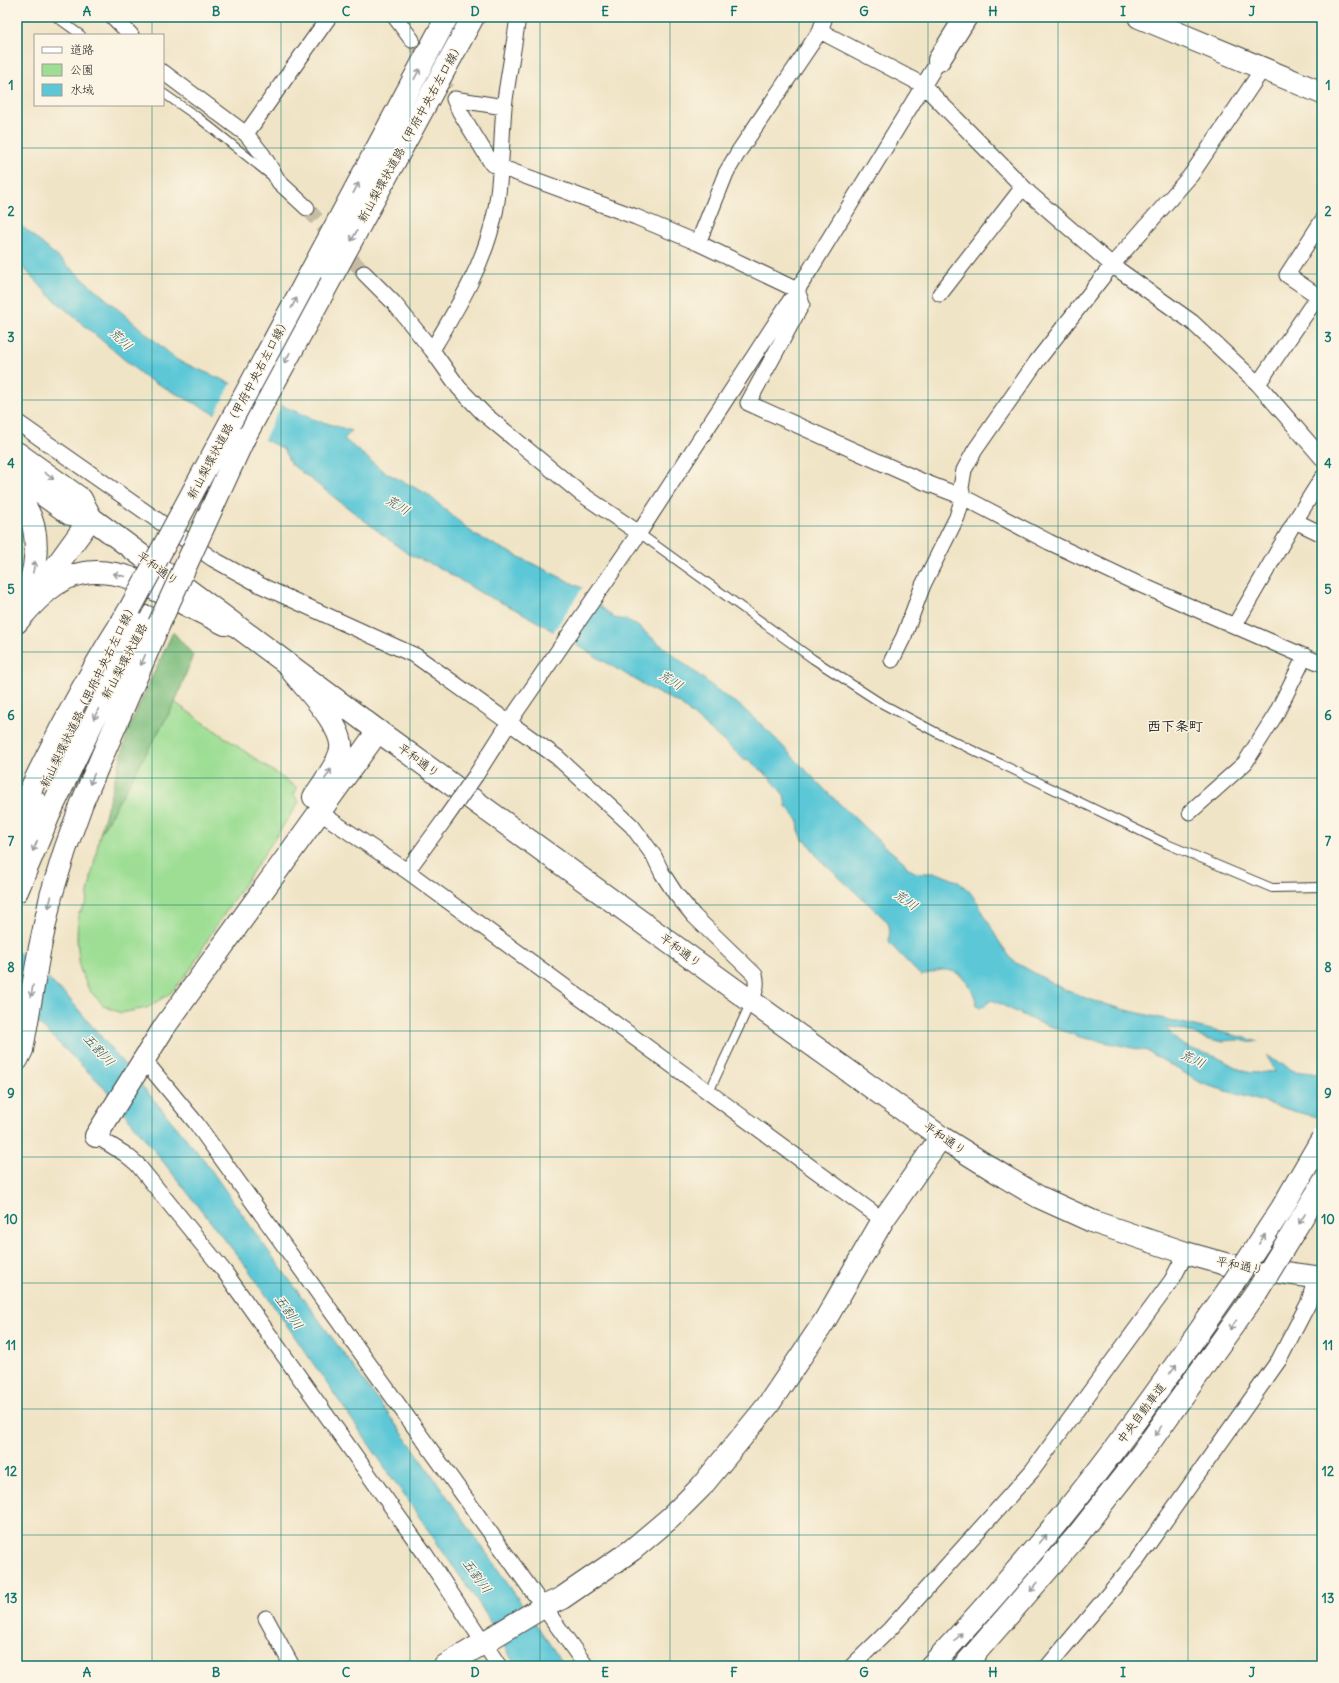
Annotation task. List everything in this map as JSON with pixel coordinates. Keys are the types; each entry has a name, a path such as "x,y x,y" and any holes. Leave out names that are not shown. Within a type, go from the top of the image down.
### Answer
{"main road":[{"name":"新山梨環状道路（甲府中央右左口線）","path":"145,617 318,279 448,17"},
{"name":"新山梨環状道路（甲府中央右左口線）","path":"44,806 86,695 145,617 244,438 318,279 473,17"},
{"path":"939,60 966,17"},
{"path":"1139,17 1264,67 1322,93"},
{"name":"平和通り","path":"17,453 81,499 91,518"},
{"name":"平和通り","path":"17,476 70,514 91,518 378,731 751,1001 941,1137 1004,1177 1039,1196 1094,1222 1186,1253 1229,1265 1319,1278"},
{"path":"17,496 27,509 32,521 36,547 32,576 17,617"},
{"path":"17,621 91,518"},
{"path":"17,621 35,601 60,581 83,572 96,571 120,574 134,579 255,639"},
{"path":"17,819 98,659 145,617"},
{"path":"19,1055 51,896 65,850 145,617"},
{"path":"284,661 334,723 341,740 341,749 338,759 309,805 294,847"},
{"path":"96,1136 107,1115 166,1026 378,731"},
{"path":"17,845 44,806"},
{"path":"17,891 44,806"},
{"path":"445,1666 562,1598 632,1550 670,1518 701,1487 768,1405 824,1322 883,1220 941,1137"},
{"name":"中央自動車道","path":"931,1666 987,1605 1056,1524 1145,1408 1233,1283 1282,1208 1322,1139"},
{"name":"中央自動車道","path":"964,1666 1076,1537 1142,1453 1256,1292 1322,1185"}],"street":[{"path":"113,17 130,34"},
{"path":"246,134 329,17"},
{"path":"395,17 412,40"},
{"path":"432,350 457,309 478,267 495,213 501,168 504,107 518,17"},
{"path":"698,243 726,173 739,151 820,31 825,17"},
{"path":"820,31 924,85 1023,187 1112,265 1192,322 1258,384 1322,458"},
{"path":"407,871 476,775 635,537 797,290 939,60"},
{"path":"892,660 904,636 923,585 957,517 963,497 961,488 964,470 975,450 1037,361 1112,265 1191,175 1264,67"},
{"path":"164,73 246,134 263,155 279,182 307,208"},
{"path":"504,107 454,99 460,112 492,164 636,217 698,243 797,290 802,304 748,403 924,482 963,497 1049,542 1322,664"},
{"path":"940,294 1023,187"},
{"path":"1258,384 1318,296 1287,275 1322,221"},
{"path":"364,273 394,303 432,350 459,388 483,413 635,537"},
{"path":"17,422 213,559 260,585 416,656 513,718 632,826 654,856 662,873 675,894 694,916 755,975 757,981 756,989 751,1001"},
{"path":"1235,625 1295,520 1322,478"},
{"path":"1295,520 1322,534"},
{"path":"1190,812 1245,763 1276,714 1305,656"},
{"path":"320,812 407,871 883,1220"},
{"path":"142,1063 196,1123 539,1610 586,1666"},
{"path":"96,1136 125,1154 136,1164 224,1271 488,1640 499,1666"},
{"path":"852,1666 890,1629 1032,1471 1172,1280 1186,1253"},
{"path":"1048,1666 1137,1560 1279,1360 1308,1304 1319,1278"},
{"path":"266,1618 292,1666"}],"lane":[{"path":"56,17 80,34"},
{"path":"164,94 247,155 279,182"},
{"path":"635,537 813,659 879,702 942,735 1167,844 1272,888 1322,886"},
{"path":"709,1092 751,1001"}],"green space":[{"path":"173,632 193,655 175,703 100,834 129,727"},
{"path":"173,701 297,788 294,795 299,802 209,937 191,969 172,992 147,1008 121,1013 104,1006 89,990 80,969 77,939 78,915 86,903 100,834"}],"water":[{"name":"荒川","path":"17,222 177,360 313,419 352,431 344,439 383,471 427,494 475,535 598,596 597,603 614,618 627,620 636,625 726,697 739,705 766,729 827,792 883,845 903,861 907,867 914,872 937,873 957,881 969,891 978,903 998,940 1013,961 1063,989 1088,999 1122,1009 1258,1041 1213,1041 1184,1030 1167,1028 1177,1040 1188,1047 1209,1054 1250,1073 1275,1071 1267,1056 1294,1071 1322,1074 1322,1118 1203,1084 1147,1051 1080,1037 1035,1021 992,1000 980,1008 977,1006 974,994 968,983 953,971 940,970 921,976 890,944 890,929 888,922 819,859 808,843 803,840 799,830 798,820 786,806 784,795 770,778 749,760 744,759 679,703 656,692 519,611 481,593 442,569 408,554 291,464 283,449 146,378 51,297 17,261"},
{"name":"五割川","path":"17,951 67,996 204,1160 261,1241 416,1452 565,1666 516,1666 482,1608 248,1269 104,1087 17,1003"}],"pier":[{"path":"232,382 282,404 263,441 214,416"},
{"path":"583,587 599,595 600,603 571,645 552,634"}],"tunnel":[{"path":"412,40 454,99"},
{"path":"307,208 364,273"}],"district":[{"name":"西下条町","path":"1175,726"}]}
